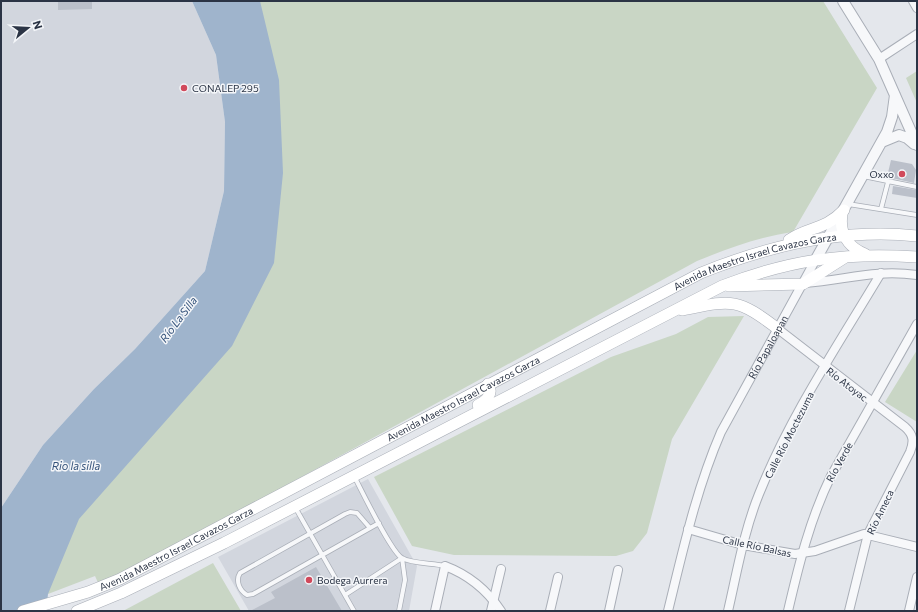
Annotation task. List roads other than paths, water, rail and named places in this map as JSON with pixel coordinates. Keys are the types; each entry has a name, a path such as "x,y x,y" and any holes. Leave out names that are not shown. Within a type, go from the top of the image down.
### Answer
{"main road":[{"path":"844,210 841,224 844,235 854,248 865,254"},
{"path":"782,246 794,237 826,225 844,210"},
{"name":"Avenida Maestro Israel Cavazos Garza","path":"23,611 88,592 120,579 701,273 736,260 782,246 828,236 896,234 917,236"},
{"name":"Avenida Maestro Israel Cavazos Garza","path":"77,611 91,606 194,558 722,286 764,272 816,259 865,254 917,256"},
{"path":"722,286 802,284 828,266 850,255"},
{"path":"668,313 711,304 735,303 750,308 778,329"},
{"path":"464,418 470,410 487,399 491,390 488,384"},
{"path":"194,558 193,548 207,532"}],"street":[{"path":"843,1 879,59 917,146"},
{"path":"913,1 917,8"},
{"path":"879,59 917,34"},
{"name":"Río Papaloapan","path":"668,611 688,529 702,480 721,432 828,236 882,142 891,123 895,95"},
{"path":"882,142 899,135 911,140 917,146"},
{"path":"802,284 881,273 917,275"},
{"name":"Calle Río Moctezuma","path":"728,611 743,545 759,495 768,473 796,418 881,273"},
{"name":"Río Verde","path":"788,611 801,554 820,498 917,324"},
{"name":"Río Atoyac","path":"778,329 825,367 905,427 912,435 913,440"},
{"name":"Río Ameca","path":"849,611 868,534 910,452 913,440"},
{"name":"Calle Río Balsas","path":"688,529 743,545 801,554 856,536 868,534 917,547"},
{"path":"435,611 445,566 469,577 493,600 501,611"},
{"path":"491,611 501,569"},
{"path":"609,611 618,570"},
{"path":"550,611 558,577"},
{"path":"909,611 917,578"}],"lane":[{"path":"863,176 917,188"},
{"path":"882,209 888,182"},
{"path":"844,210 882,209 917,214"},
{"path":"354,476 390,542 402,558 405,580 399,611"},
{"path":"295,506 354,611"},
{"path":"370,528 357,513 350,512 240,573 238,579 242,591 247,595 253,594 379,523"},
{"path":"402,558 413,562 445,566"},
{"path":"345,595 402,558"}],"water":[{"name":"Rio la silla","path":"192,1 260,1 279,80 283,173 274,263 232,346 79,519 48,594 46,611 1,611 1,508 43,445 94,389 135,349 205,271 224,191 225,122 216,55"}],"place":[{"name":"CONALEP 295","path":"184,88"},
{"name":"Oxxo","path":"902,174"},
{"name":"Bodega Aurrera","path":"309,580"}],"water label":[{"name":"Río La Silla","path":"178,319"}]}
